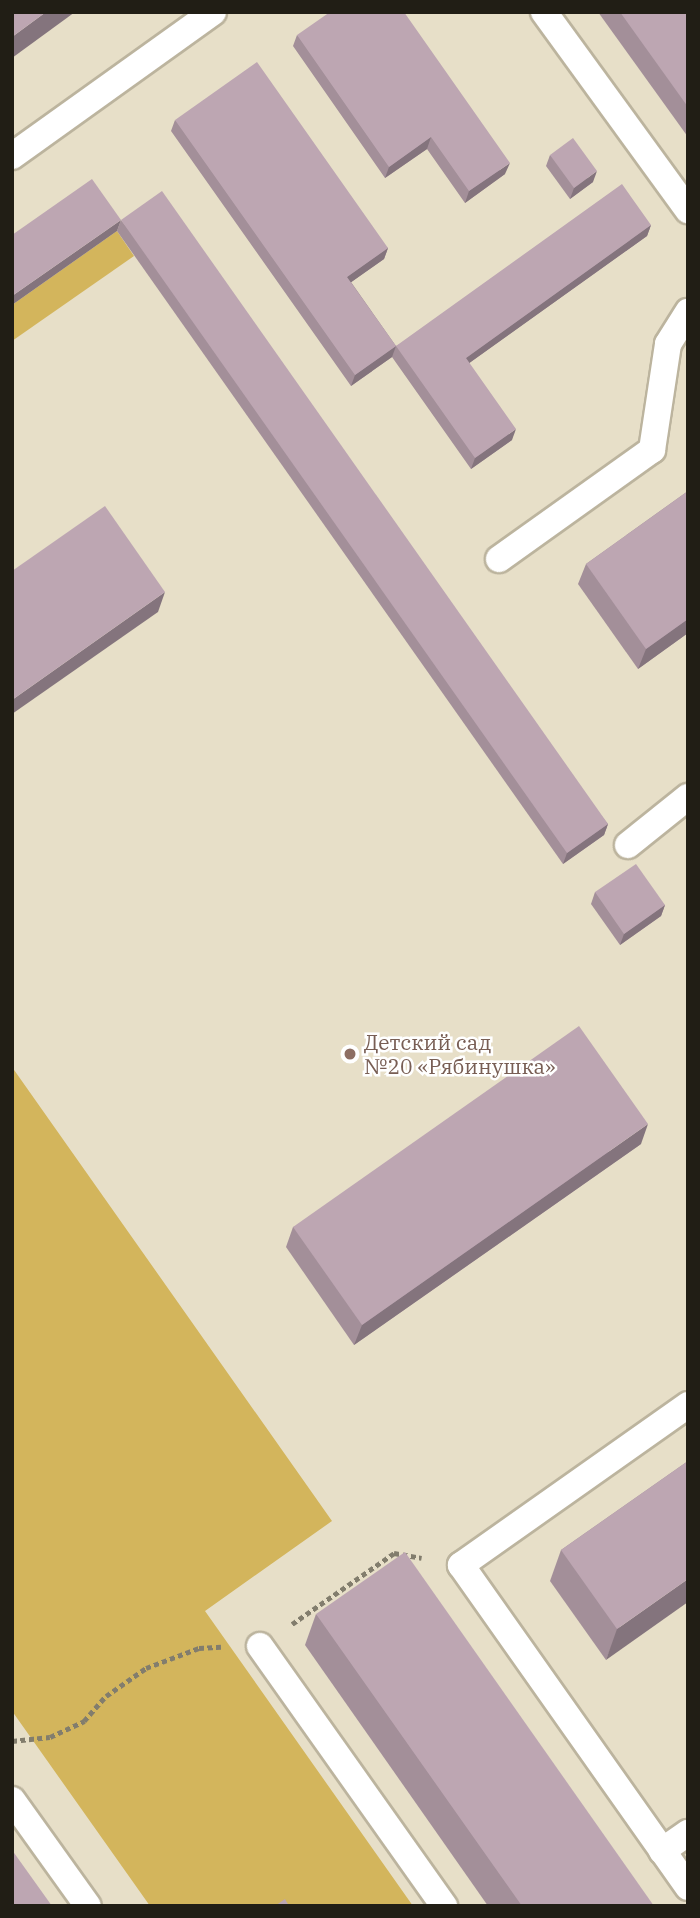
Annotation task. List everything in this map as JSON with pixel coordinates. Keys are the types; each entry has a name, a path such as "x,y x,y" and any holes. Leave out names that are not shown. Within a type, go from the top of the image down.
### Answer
{"lane":[{"path":"12,156 213,12"},
{"path":"544,12 688,210"},
{"path":"499,559 652,450 668,344 688,312"},
{"path":"628,845 688,797"},
{"path":"688,1405 461,1565 688,1887"},
{"path":"260,1646 443,1906"},
{"path":"12,1800 88,1906"},
{"path":"662,1851 688,1833"}],"path":[{"path":"12,1741 50,1737 85,1721 107,1696 146,1668 199,1648 260,1646 394,1553 461,1565"}],"shaded area":[{"path":"117,231 134,256 12,341 12,305"},
{"path":"12,1067 332,1521 205,1611 413,1906 150,1906 12,1711"}],"building":[{"path":"12,12 46,12 12,37"},
{"path":"330,12 404,12 510,163 469,191 431,137 389,167 297,35"},
{"path":"620,12 688,12 688,107"},
{"path":"257,62 388,248 347,277 396,346 355,375 175,120"},
{"path":"573,138 597,171 574,188 550,155"},
{"path":"92,179 121,220 12,296 12,235"},
{"path":"622,184 651,225 466,358 516,429 475,458 396,346"},
{"path":"162,191 608,824 567,853 121,220"},
{"path":"688,491 688,619 646,649 586,564"},
{"path":"105,506 165,592 12,700 12,571"},
{"path":"636,864 665,905 624,934 595,892"},
{"path":"579,1026 648,1124 362,1325 293,1227"},
{"path":"688,1461 688,1579 617,1629 561,1550"},
{"path":"405,1552 654,1906 522,1906 316,1614"},
{"path":"12,1850 52,1906 12,1906"},
{"path":"285,1899 289,1906 275,1906"}],"place":[{"name":"Детский сад №20 «Рябинушка»","path":"350,1054"}]}
